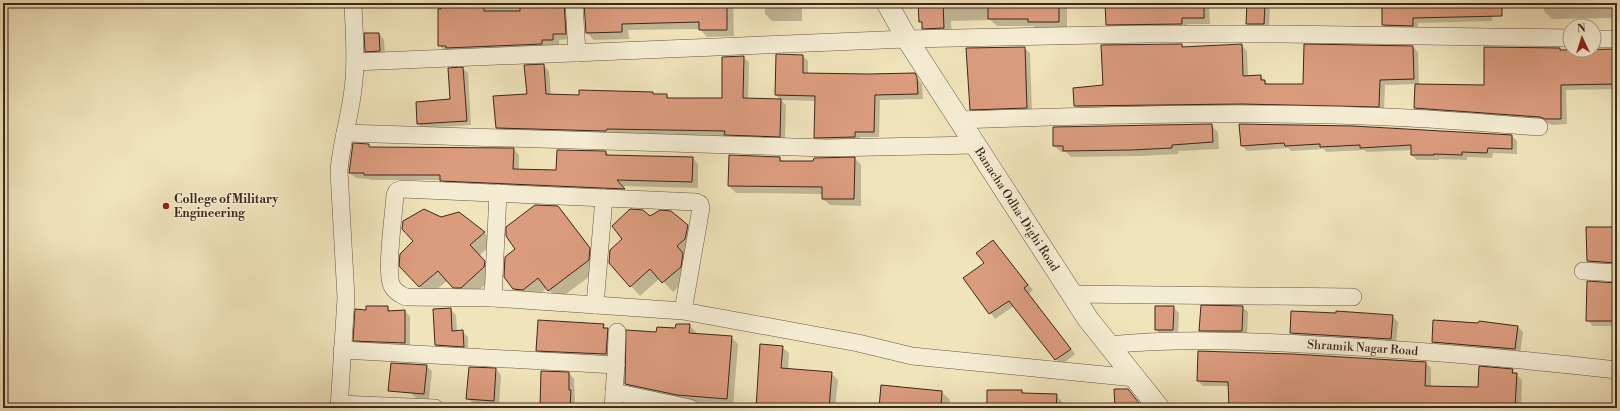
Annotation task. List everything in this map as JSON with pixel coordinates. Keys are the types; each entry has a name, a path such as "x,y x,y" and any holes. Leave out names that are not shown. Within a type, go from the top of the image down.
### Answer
{"street":[{"path":"353,3 356,62 353,90 340,155 339,171 346,298 339,406 435,408"},
{"path":"574,3 577,53"},
{"name":"Banacha Odha-Dighi Road","path":"887,3 907,39 1088,320 1159,408"},
{"path":"356,62 907,39 1146,34 1281,34 1562,38"},
{"path":"1602,38 1617,39"},
{"path":"959,120 1278,114 1410,118 1539,127"},
{"path":"345,133 827,148 976,145"},
{"path":"683,311 701,208 700,204 696,202 402,189 397,191 395,195 388,273 392,286 397,293 406,297 493,298 683,311 858,343 912,356 1135,378"},
{"path":"493,298 498,193"},
{"path":"595,305 604,198"},
{"path":"1583,271 1617,273"},
{"path":"1071,294 1354,297"},
{"path":"617,332 613,400 690,408"},
{"name":"Shramik Nagar Road","path":"1108,345 1149,340 1263,342 1415,350 1617,370"},
{"path":"342,350 616,365"}],"building":[{"path":"441,3 484,3 484,11 520,11 520,3 564,3 566,34 553,34 553,40 542,40 542,44 446,48 446,46 438,46 438,9 441,9"},
{"path":"584,3 727,3 727,30 699,30 699,22 622,24 622,32 586,33"},
{"path":"918,3 943,3 944,28 922,29 922,22 919,22"},
{"path":"988,3 1059,3 1059,22 1028,22 1028,19 988,19"},
{"path":"1105,3 1204,3 1204,18 1182,18 1182,24 1106,25"},
{"path":"1247,3 1265,3 1264,24 1246,24"},
{"path":"1382,3 1502,3 1502,16 1413,18 1413,26 1382,25"},
{"path":"364,33 379,33 380,51 365,52"},
{"path":"1182,44 1182,47 1242,44 1243,76 1261,75 1261,80 1265,80 1265,84 1303,84 1304,44 1413,46 1414,79 1380,80 1379,107 1241,104 1074,106 1073,88 1103,85 1101,45"},
{"path":"1025,47 1027,108 970,110 966,48"},
{"path":"1484,47 1560,48 1560,50 1562,50 1562,58 1602,58 1602,49 1617,49 1617,84 1561,85 1561,119 1414,108 1415,84 1484,85"},
{"path":"776,54 803,55 803,73 915,73 917,77 918,94 875,95 874,132 855,132 855,137 814,138 815,96 775,95"},
{"path":"744,56 743,98 781,99 780,137 724,135 725,131 607,129 606,131 496,128 493,96 527,94 524,65 544,64 546,94 579,95 579,90 653,92 653,94 667,94 667,98 722,98 722,57"},
{"path":"463,67 467,121 417,124 416,102 450,99 448,68"},
{"path":"1212,124 1213,142 1172,145 1172,148 1063,151 1063,146 1053,146 1053,127"},
{"path":"1239,124 1353,126 1512,135 1512,149 1488,148 1487,153 1462,152 1462,155 1411,155 1411,145 1360,148 1360,145 1320,147 1320,144 1285,146 1284,143 1241,146"},
{"path":"353,143 369,144 369,147 514,148 513,169 556,170 557,150 606,151 606,155 693,157 692,182 617,180 625,189 440,181 440,175 364,175 364,173 349,173"},
{"path":"729,155 780,157 780,161 813,161 814,158 855,157 854,199 822,199 822,187 728,186"},
{"path":"535,205 558,206 590,248 589,260 548,291 538,278 523,290 513,289 504,277 505,257 515,249 506,236 506,227"},
{"path":"424,209 441,217 459,212 485,232 470,245 485,261 484,267 461,288 453,288 438,271 419,287 399,266 400,254 413,241 402,229 403,221"},
{"path":"630,209 643,210 650,216 660,210 671,211 688,225 685,239 677,246 683,253 681,267 662,283 650,269 630,287 609,263 610,250 622,239 612,226"},
{"path":"1586,227 1617,227 1617,263 1587,261"},
{"path":"993,240 1028,285 1024,288 1071,349 1055,360 1009,301 989,314 963,278 984,263 976,253"},
{"path":"1587,281 1617,283 1617,321 1586,321"},
{"path":"1201,305 1243,306 1242,331 1199,331"},
{"path":"366,306 388,306 388,311 405,310 405,343 353,341 355,309 366,310"},
{"path":"1155,306 1174,306 1173,330 1155,330"},
{"path":"451,308 452,331 463,330 464,347 435,345 433,309"},
{"path":"1291,311 1336,313 1336,311 1393,315 1391,339 1290,333"},
{"path":"538,320 604,324 603,328 608,328 606,354 536,351"},
{"path":"1433,320 1478,323 1479,321 1518,326 1515,349 1432,342"},
{"path":"676,324 690,324 689,333 732,336 727,399 677,395 625,384 626,330 656,332 657,327 675,328"},
{"path":"760,344 783,346 781,368 832,372 829,408 756,408"},
{"path":"1198,351 1292,354 1426,362 1425,386 1478,387 1479,366 1513,369 1512,373 1517,373 1515,408 1454,405 1454,408 1229,408 1228,382 1197,381"},
{"path":"391,363 427,365 424,394 388,391"},
{"path":"469,367 496,368 494,401 466,399"},
{"path":"541,371 569,372 569,390 571,390 570,408 540,407"},
{"path":"881,385 942,391 941,405 935,404 935,408 879,408"},
{"path":"1114,389 1128,389 1143,408 1115,408"},
{"path":"987,390 1022,390 1022,393 1057,394 1056,408 987,408"}],"place":[{"name":"College of Military Engineering","path":"166,206"}]}
